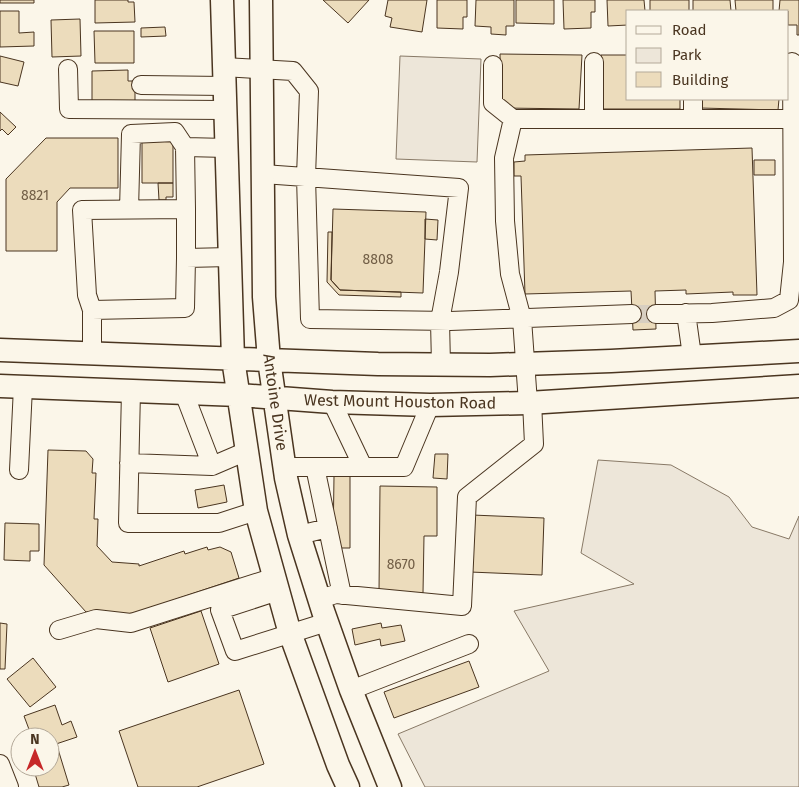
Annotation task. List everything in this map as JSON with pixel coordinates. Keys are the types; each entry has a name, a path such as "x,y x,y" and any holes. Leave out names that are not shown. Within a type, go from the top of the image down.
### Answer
{"main road":[{"path":"222,0 233,359 256,511 290,633 338,765 348,787"},
{"name":"Antoine Drive","path":"261,0 264,296 269,360 284,467 299,535 319,599 351,690 390,787"},
{"path":"0,350 441,365 524,364 799,351"},
{"name":"West Mount Houston Road","path":"0,386 239,395 332,402 430,405 530,402 799,386"}],"street":[{"path":"594,62 594,119"},
{"path":"656,314 774,308 789,300 793,262 792,62"},
{"path":"493,65 494,103 513,119 792,119"},
{"path":"141,85 223,76 262,68 293,71 309,91 306,177 310,319 440,321 632,314"},
{"path":"68,69 69,109 225,110"},
{"path":"693,100 693,119"},
{"path":"319,599 336,594 462,606 467,497 534,444 524,364 522,319 510,274 505,221 504,158 513,119"},
{"path":"92,310 185,308 185,147 175,132 131,134 129,210"},
{"path":"185,147 226,148"},
{"path":"263,174 459,188 449,272 440,321 441,365"},
{"path":"92,353 92,310 87,295 82,210 186,209"},
{"path":"186,258 230,256"},
{"path":"686,313 692,356"},
{"path":"19,470 23,387"},
{"path":"131,391 128,523 219,523 256,511"},
{"path":"184,393 212,466"},
{"path":"332,402 363,467"},
{"path":"284,467 404,467 430,405"},
{"path":"129,463 212,466 247,451"},
{"path":"315,467 342,595"},
{"path":"299,535 328,528"},
{"path":"59,630 96,619 131,623 276,584"},
{"path":"276,584 220,610 235,651 327,622"},
{"path":"351,690 469,644"},
{"path":"0,764 9,787"}],"green space":[{"path":"400,56 481,59 477,162 396,159"},
{"path":"598,460 671,465 729,497 752,527 789,539 799,516 799,787 425,787 398,734 549,671 514,611 634,584 581,553"}],"building":[{"path":"0,0 34,0 34,3 0,3"},
{"path":"95,0 128,0 128,2 134,2 135,22 95,23"},
{"path":"323,0 369,0 348,23"},
{"path":"388,0 427,0 422,32 390,27 392,18 385,16"},
{"path":"437,0 467,0 467,17 463,17 463,29 437,28"},
{"path":"476,0 514,0 514,26 506,26 506,35 491,34 491,27 475,26"},
{"path":"516,0 554,0 554,24 516,23"},
{"path":"563,0 595,0 595,12 591,12 591,28 564,29"},
{"path":"607,0 644,0 645,10 626,10 626,25 608,26"},
{"path":"650,0 689,0 689,10 650,10"},
{"path":"693,0 730,0 731,10 693,10"},
{"path":"735,0 773,0 773,10 736,10"},
{"path":"780,0 799,0 799,35 797,35 797,25 789,25 789,10 779,10"},
{"path":"0,11 19,11 19,33 34,32 34,46 0,47"},
{"path":"80,19 81,56 52,57 51,20"},
{"path":"165,27 166,36 141,37 141,28"},
{"path":"94,31 134,31 134,63 95,63"},
{"path":"500,54 582,55 579,109 501,108"},
{"path":"601,55 626,55 626,100 680,100 680,109 601,109"},
{"path":"0,56 24,62 18,86 0,82"},
{"path":"128,70 128,81 135,81 135,102 92,102 92,71"},
{"path":"701,100 779,100 778,110 700,108"},
{"path":"0,112 16,127 8,135 2,129 0,131"},
{"path":"46,138 118,138 118,188 70,188 57,202 57,251 6,251 6,179"},
{"path":"173,141 173,183 142,183 142,142"},
{"path":"752,148 757,295 733,295 733,292 686,294 686,290 655,291 656,329 633,330 631,291 525,294 521,176 514,176 514,162 525,161 525,155"},
{"path":"754,160 775,160 775,175 754,175"},
{"path":"158,183 173,183 173,197 159,200"},
{"path":"333,209 426,212 423,293 340,290 331,280"},
{"path":"425,219 438,220 437,240 425,239"},
{"path":"328,232 332,232 331,280 340,290 401,292 401,297 339,295 327,282"},
{"path":"48,450 86,451 93,459 92,473 96,473 94,519 98,519 97,546 112,562 139,564 139,566 184,551 185,554 207,547 208,550 220,547 231,552 239,578 129,615 86,612 44,565"},
{"path":"435,454 448,454 447,479 433,478"},
{"path":"334,476 350,476 350,548 333,548"},
{"path":"224,485 227,502 198,508 195,490"},
{"path":"380,486 437,487 437,536 424,536 423,593 379,592"},
{"path":"472,515 544,518 542,575 470,572"},
{"path":"5,523 39,524 39,551 30,551 30,561 4,560"},
{"path":"201,611 219,664 168,682 150,628"},
{"path":"0,623 7,624 5,669 0,669"},
{"path":"381,623 382,628 401,625 405,641 381,646 380,639 355,645 352,629"},
{"path":"33,658 56,687 30,707 7,679"},
{"path":"469,661 479,687 394,718 384,692"},
{"path":"239,690 264,764 197,787 138,787 119,731"},
{"path":"55,705 62,725 71,721 77,737 60,743 60,727 28,727 24,716"},
{"path":"60,756 69,785 62,787 39,787 36,777 60,777"}],"tunnel":[{"path":"632,314 656,314"}]}
